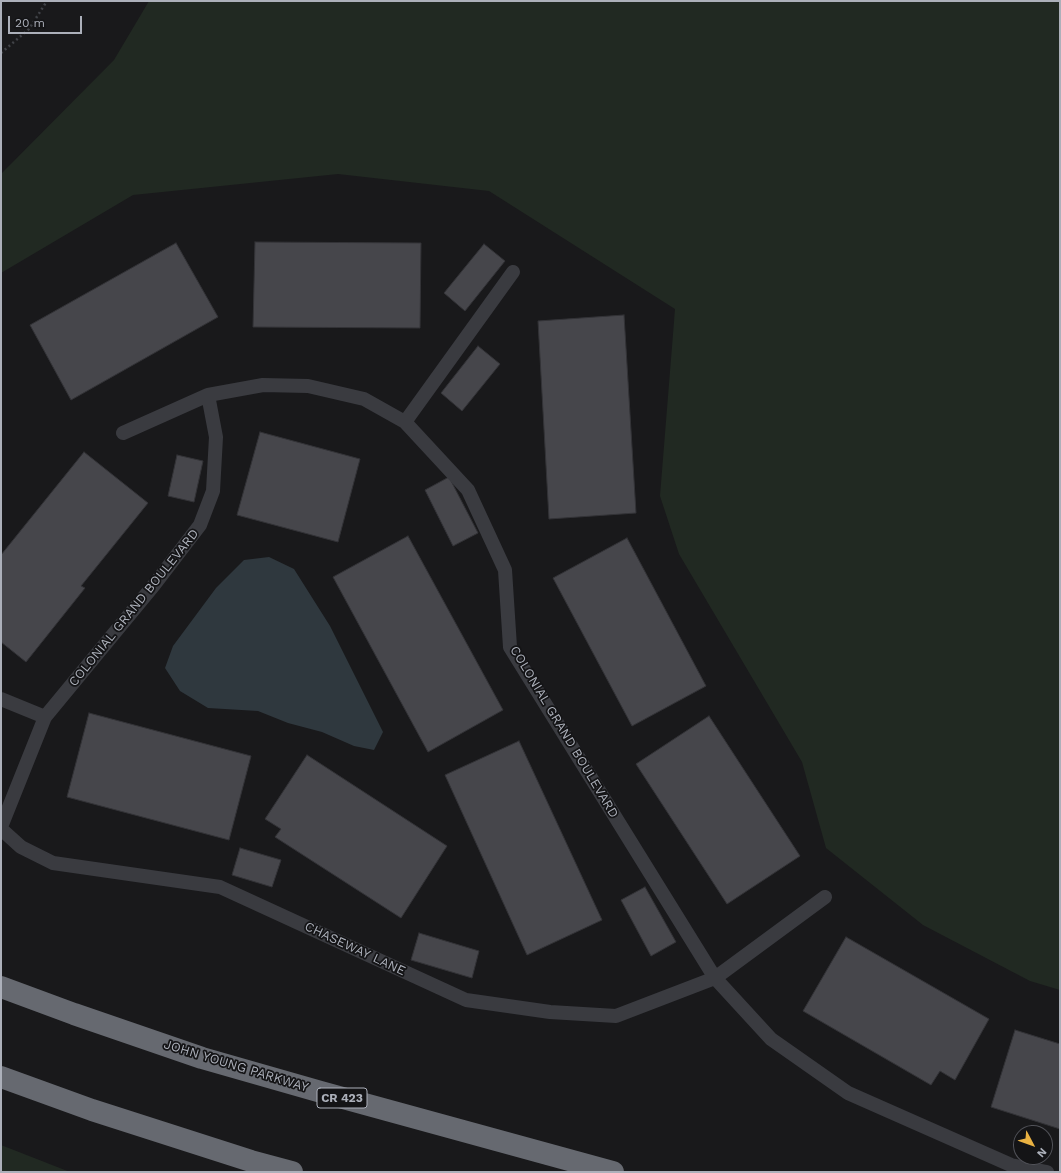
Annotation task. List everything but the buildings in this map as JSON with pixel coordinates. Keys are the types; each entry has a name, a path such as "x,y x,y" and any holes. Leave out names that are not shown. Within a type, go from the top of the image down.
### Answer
{"highway":[{"name":"JOHN YOUNG PARKWAY","path":"1,986 74,1014 202,1058 613,1172"},
{"path":"1,1076 92,1110 251,1161 292,1172"}],"lane":[{"path":"405,422 513,272"},
{"name":"COLONIAL GRAND BOULEVARD","path":"46,717 154,585 200,525 213,491 216,437 208,395 263,385 308,386 364,399 405,422 468,490 505,570 510,648 715,978 771,1040 848,1093 1011,1165 1047,1172"},
{"path":"123,432 208,395"},
{"path":"1,699 46,717"},
{"name":"CHASEWAY LANE","path":"46,717 1,828 21,847 53,863 220,887 466,1000 550,1012 616,1016 715,978 825,898"}],"path":[{"path":"1,53 29,29 47,1"}],"shaded area":[{"path":"149,1 1060,1 1060,990 1030,981 923,925 826,848 802,762 679,554 660,496 675,309 489,191 338,174 133,195 1,273 1,174 114,60"},
{"path":"269,557 294,569 330,626 383,732 374,750 354,746 322,732 288,723 258,711 208,708 180,691 165,668 173,646 216,588 244,560"},
{"path":"1,1145 70,1172 1,1172"}]}
